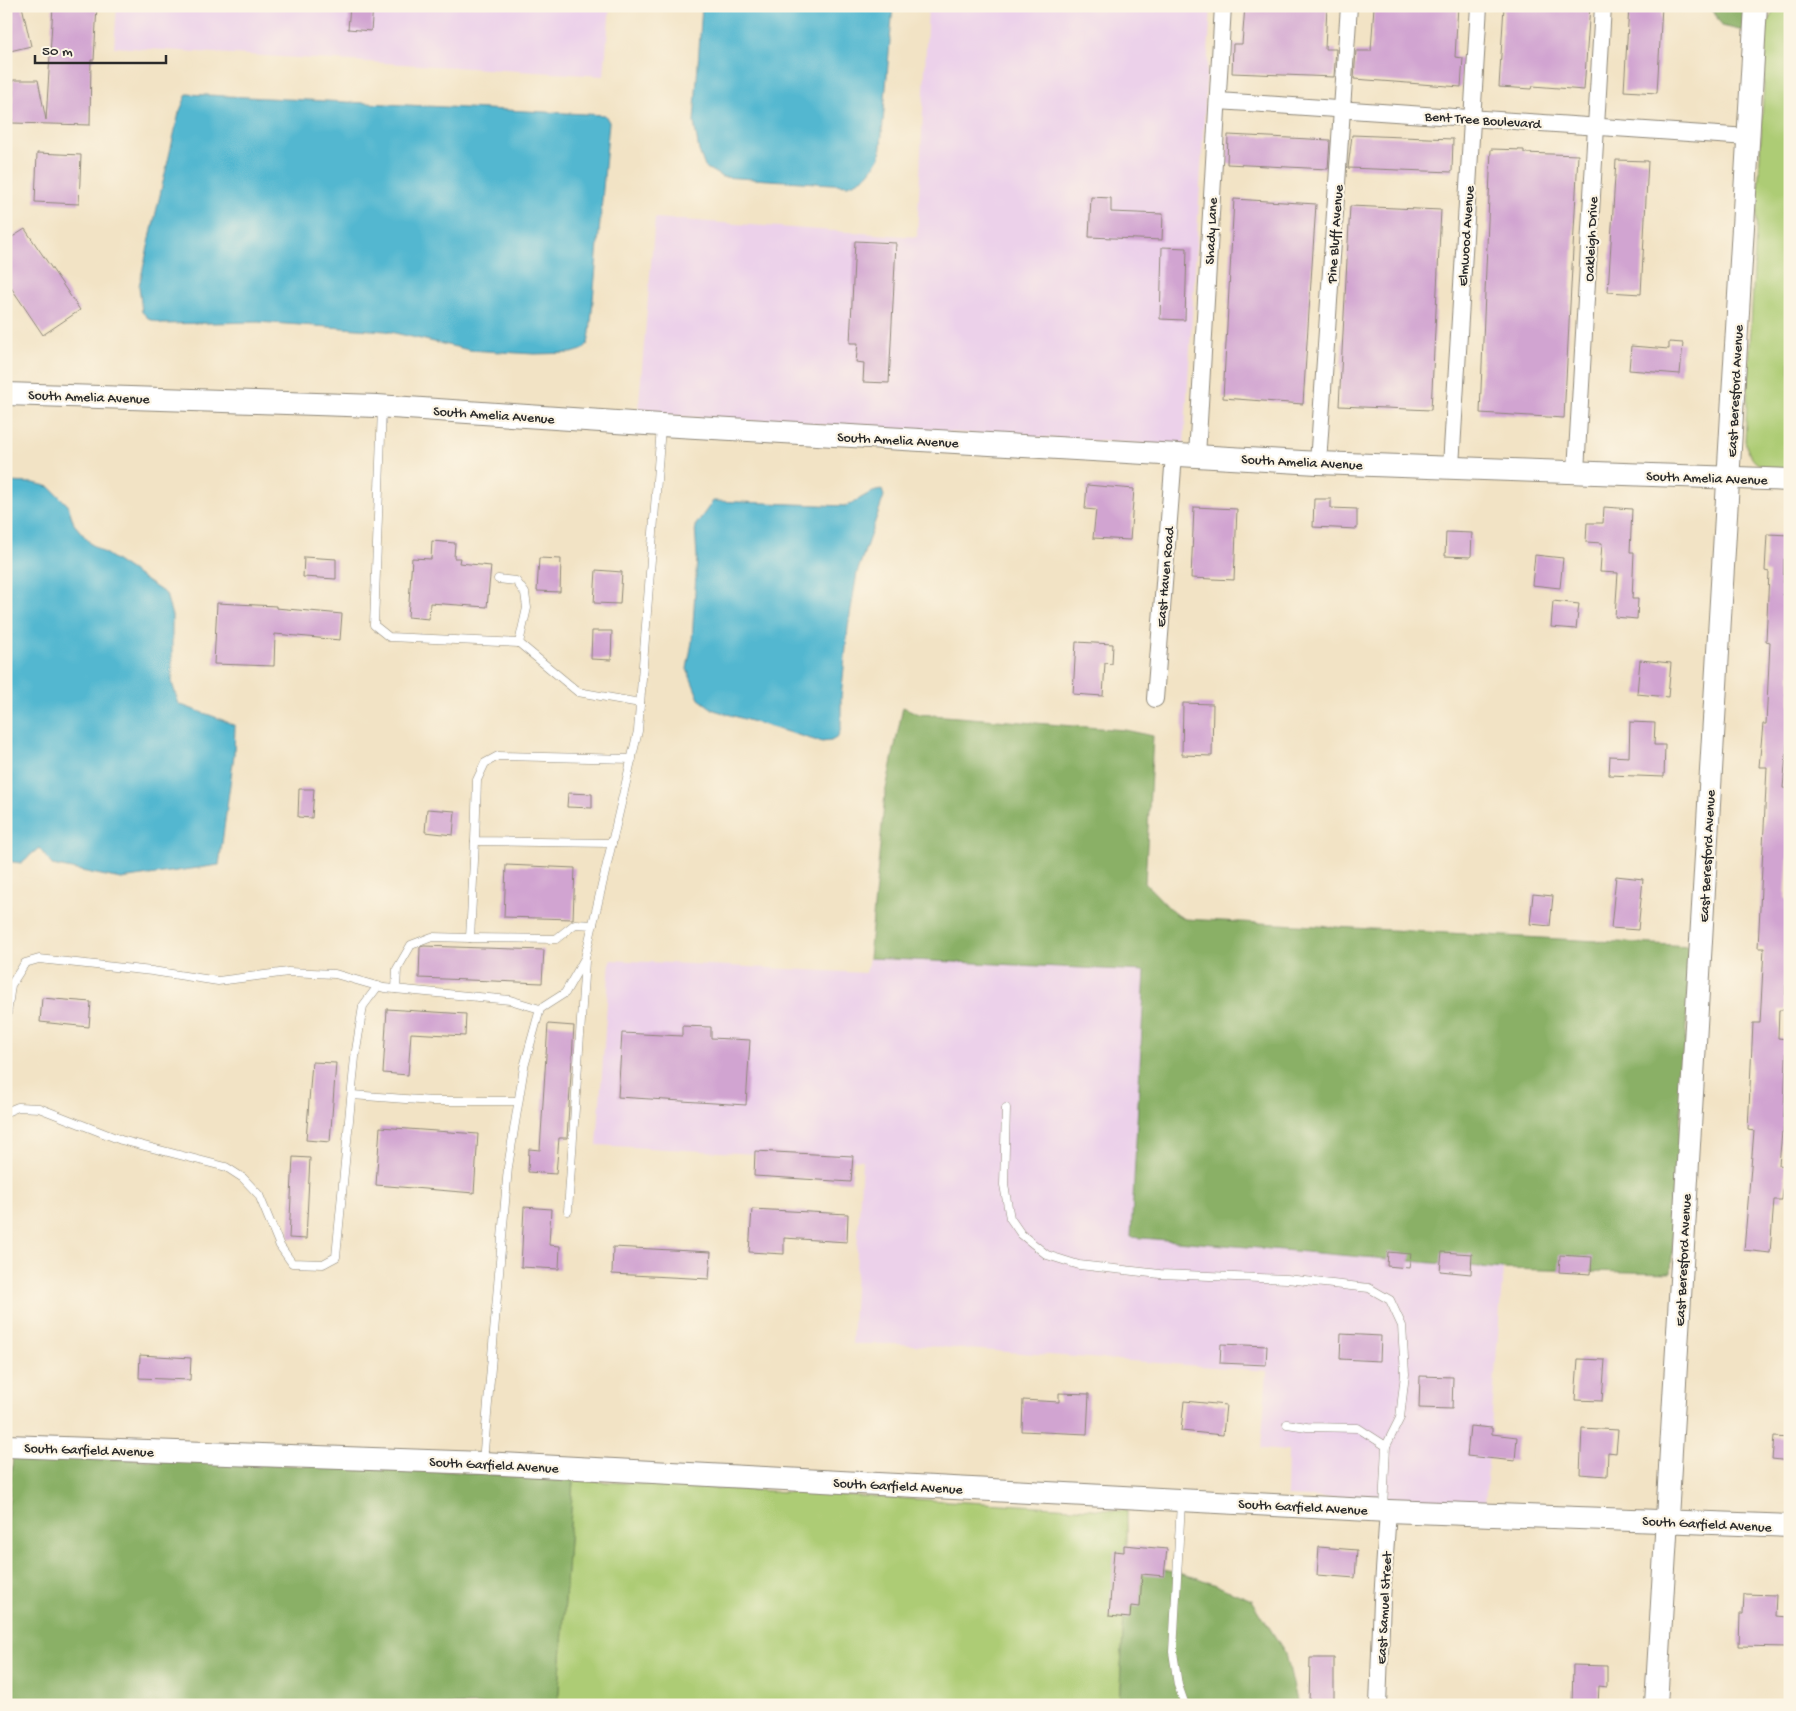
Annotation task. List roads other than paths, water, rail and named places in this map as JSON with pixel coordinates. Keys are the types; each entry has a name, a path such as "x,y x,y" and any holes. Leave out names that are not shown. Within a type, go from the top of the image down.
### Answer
{"street":[{"name":"Shady Lane","path":"1196,456 1223,6"},
{"name":"Pine Bluff Avenue","path":"1318,463 1349,6"},
{"name":"Elmwood Avenue","path":"1450,466 1479,6"},
{"name":"Oakleigh Drive","path":"1576,471 1603,6"},
{"name":"East Beresford Avenue","path":"1656,1705 1756,6"},
{"name":"Bent Tree Boulevard","path":"1218,101 1748,137"},
{"name":"South Amelia Avenue","path":"6,394 382,406 661,425 1318,463 1450,466 1790,480"},
{"name":"East Haven Road","path":"1154,699 1174,455"},
{"name":"South Garfield Avenue","path":"6,1446 483,1463 1386,1511 1790,1526"},
{"name":"East Samuel Street","path":"1378,1705 1386,1511"}],"lane":[{"path":"382,406 374,625 389,637 519,643 578,692 640,703"},
{"path":"568,1211 585,958 638,731 661,425"},
{"path":"498,579 516,581 525,593 527,608 519,643"},
{"path":"470,938 476,780 485,763 498,756 632,759"},
{"path":"475,841 612,843"},
{"path":"396,989 397,969 411,945 432,937 556,939 575,924 593,925"},
{"path":"6,1021 11,985 25,963 39,958 152,971 218,981 288,972 335,974 378,986 510,1000 540,1009"},
{"path":"483,1463 508,1167 524,1067 540,1009 566,992 585,958"},
{"path":"6,1112 18,1107 39,1108 78,1125 121,1140 226,1167 243,1178 258,1195 280,1246 292,1262 323,1264 336,1258 363,1006 378,986"},
{"path":"352,1095 432,1101 518,1101"},
{"path":"1006,1108 1004,1185 1010,1218 1021,1234 1047,1255 1079,1265 1160,1274 1287,1279 1369,1288 1390,1300 1402,1326 1405,1374 1400,1418 1386,1446 1386,1511"},
{"path":"1287,1424 1307,1427 1358,1428 1386,1446"},
{"path":"1181,1500 1173,1652 1178,1685 1185,1705"}],"water":[{"path":"702,6 893,6 880,157 867,175 848,185 722,177 705,167 699,151 694,122"},
{"path":"187,94 605,115 609,122 588,344 582,350 572,353 534,354 469,350 386,331 258,322 163,324 149,319 142,312 139,286 179,113"},
{"path":"6,482 34,483 50,487 68,505 74,524 91,544 166,594 172,616 172,683 179,704 235,726 234,755 219,865 121,879 52,865 39,848 21,863 6,861"},
{"path":"882,490 884,496 857,573 848,627 841,698 841,728 838,737 831,741 821,742 714,710 699,699 687,669 692,642 697,557 695,526 713,501 846,506 872,492"}]}
